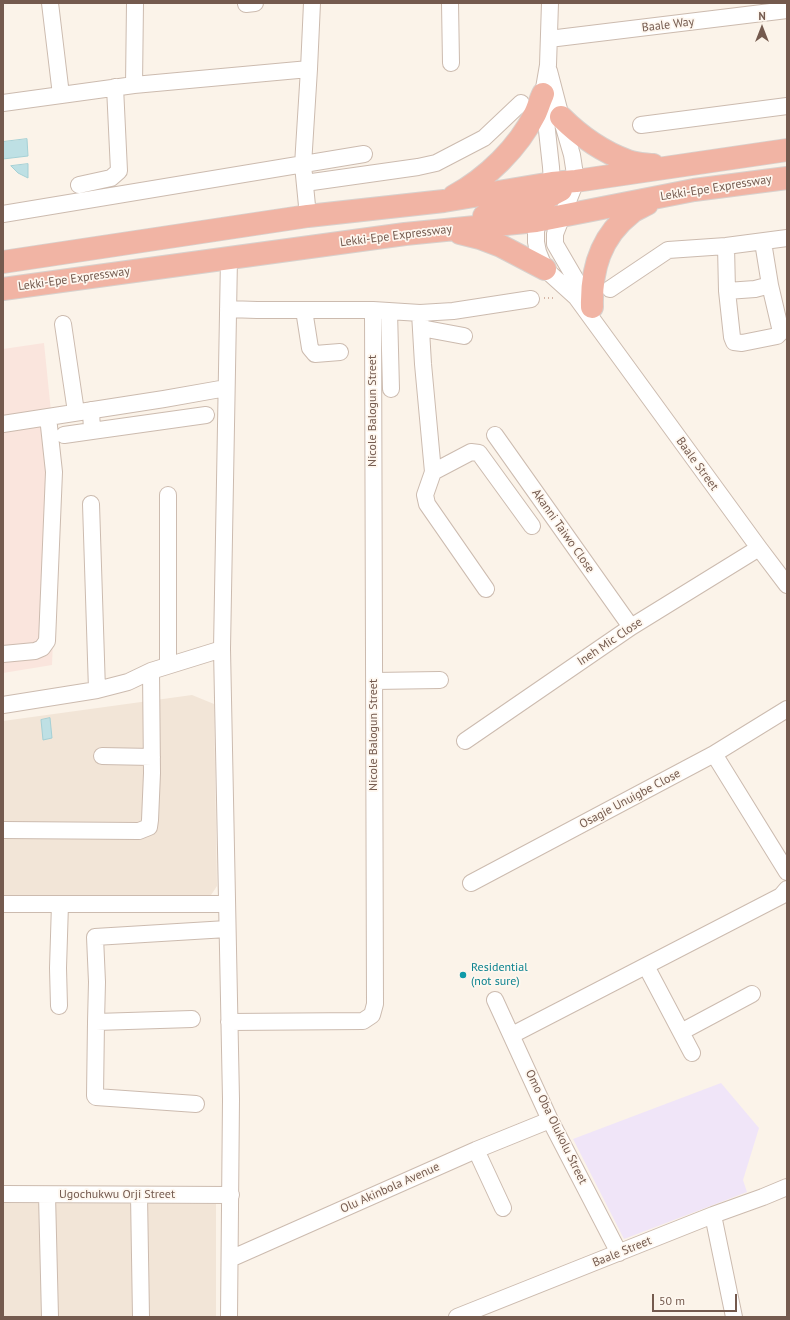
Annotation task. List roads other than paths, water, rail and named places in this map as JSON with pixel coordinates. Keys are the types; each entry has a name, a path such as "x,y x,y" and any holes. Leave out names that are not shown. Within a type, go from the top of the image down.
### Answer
{"highway":[{"path":"444,201 473,185 508,152 526,130 543,94"},
{"path":"561,117 570,127 607,152 629,162 654,166 684,166"},
{"path":"332,244 353,234 497,214 547,191 576,181 787,150"},
{"path":"536,221 565,210 585,193 787,158"},
{"name":"Lekki-Epe Expressway","path":"565,210 694,190 787,178"},
{"path":"584,302 591,287 594,268 608,238 619,224 632,212 654,201 694,190"},
{"path":"3,262 308,216 547,191"},
{"name":"Lekki-Epe Expressway","path":"3,289 405,234 536,221"},
{"path":"405,234 452,231 480,238 501,246 545,269"}],"street":[{"path":"50,3 61,95"},
{"path":"134,84 135,3"},
{"path":"308,216 303,165 312,3"},
{"path":"450,3 451,63"},
{"path":"550,3 548,65 543,94 551,167 547,191 536,221 538,252 545,269 584,302"},
{"name":"Baale Way","path":"549,40 787,10"},
{"path":"548,65 572,155 576,181"},
{"path":"3,103 134,84 309,69"},
{"path":"79,185 111,178 119,171 115,87"},
{"path":"305,183 418,167 436,163 484,138 521,103"},
{"path":"641,125 787,106"},
{"path":"3,214 364,154"},
{"name":"Baale Street","path":"576,181 555,234 555,244 584,302 608,342 787,585"},
{"path":"610,289 668,250 726,246 787,238"},
{"path":"726,246 727,291 732,337 734,342 742,343 777,336 780,332 763,242"},
{"path":"228,258 222,649 231,1099 229,1317"},
{"path":"727,291 755,289 770,285"},
{"path":"421,321 454,311 531,298"},
{"path":"228,309 389,311 464,336"},
{"path":"304,310 310,348 315,354 340,352"},
{"name":"Nicole Balogun Street","path":"229,1022 363,1021 372,1015 376,1004 373,310"},
{"path":"389,311 391,390"},
{"path":"421,321 423,364 433,472 426,494 427,504 486,589"},
{"path":"63,324 83,411 92,431"},
{"path":"3,424 226,388"},
{"path":"164,399 165,420"},
{"path":"64,435 206,415"},
{"path":"3,654 35,651 42,648 47,641 54,472 48,417"},
{"name":"Akanni Taiwo Close","path":"495,435 631,627"},
{"path":"433,472 471,452 479,453 532,526"},
{"path":"168,495 168,665"},
{"path":"91,504 97,690"},
{"name":"Ineh Mic Close","path":"465,741 631,627 759,548"},
{"path":"3,705 97,690 128,682 151,670 222,649"},
{"path":"3,830 139,831 149,827 152,757 151,670"},
{"path":"374,680 440,680"},
{"name":"Osagie Unuigbe Close","path":"471,883 714,754 787,709"},
{"path":"714,754 787,872"},
{"path":"102,756 152,757"},
{"path":"512,1035 781,896 787,889"},
{"path":"3,904 226,904"},
{"path":"59,1006 58,968 60,904"},
{"path":"196,1104 94,1096 96,936 227,929"},
{"path":"646,966 692,1053"},
{"path":"681,1032 752,994"},
{"name":"Omo Oba Olukolu Street","path":"495,1000 550,1120 619,1253"},
{"path":"96,1022 192,1019"},
{"name":"Olu Akinbola Avenue","path":"230,1259 476,1150 550,1120"},
{"path":"476,1150 504,1208"},
{"name":"Baale Street","path":"457,1317 787,1187"},
{"name":"Ugochukwu Orji Street","path":"3,1194 231,1195"},
{"path":"47,1195 50,1317"},
{"path":"139,1195 141,1317"},
{"path":"713,1215 734,1317"}],"water":[{"path":"27,139 28,156 3,159 3,142"},
{"path":"28,164 28,178 18,173 11,166"},
{"path":"50,718 52,738 43,740 41,720"}],"place":[{"name":"Residential (not sure)","path":"463,975"}]}
